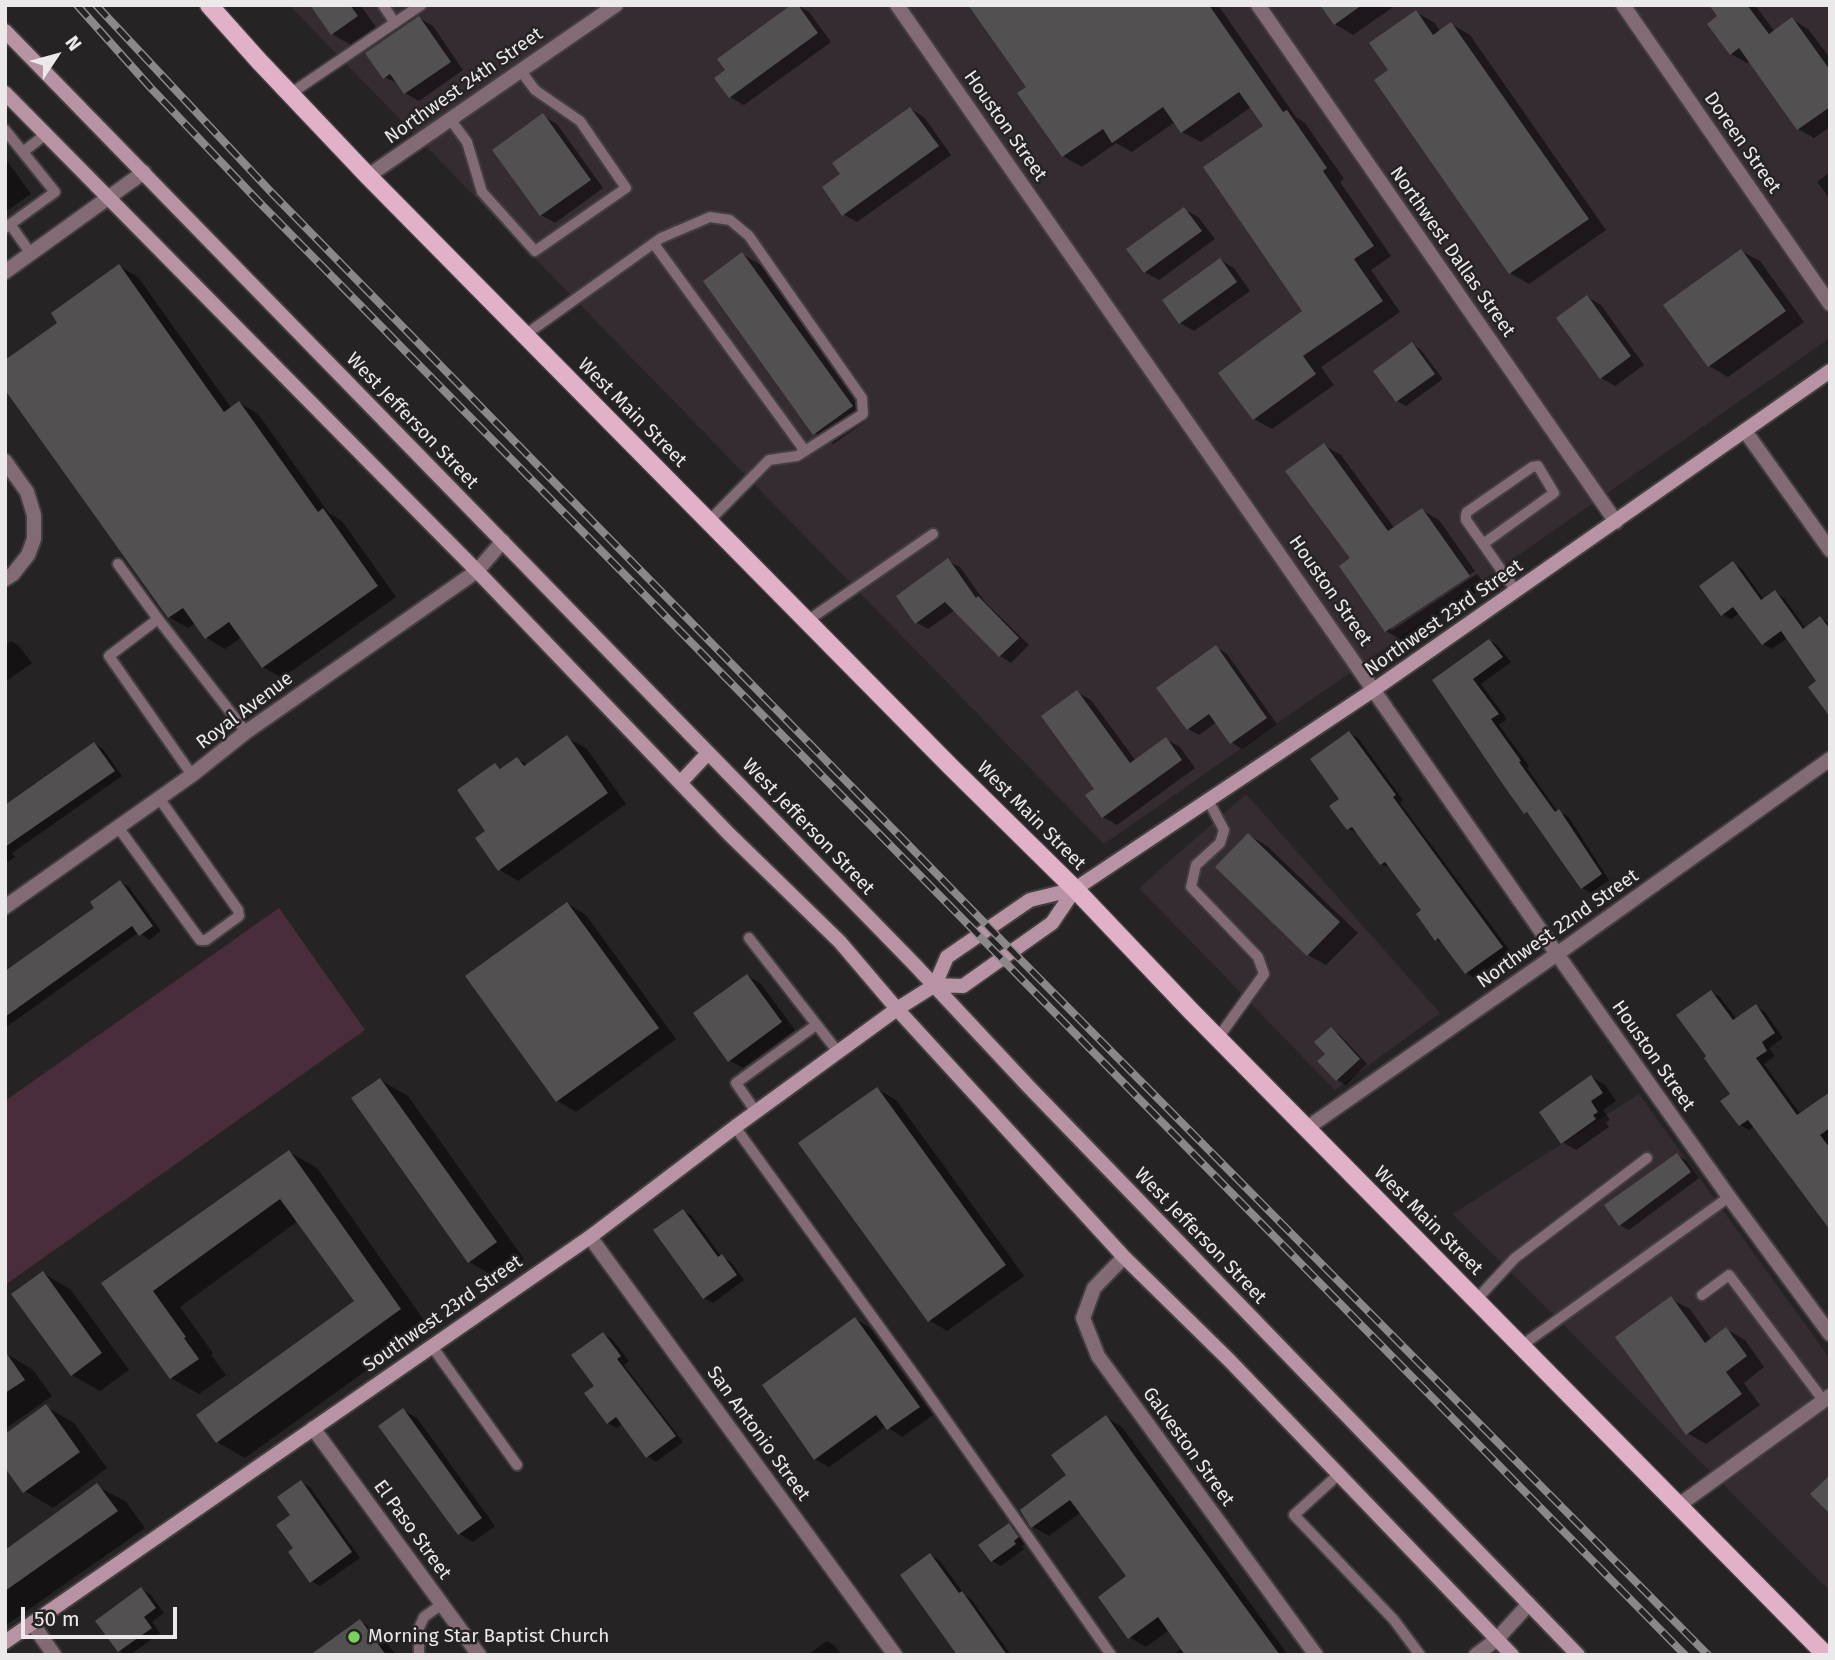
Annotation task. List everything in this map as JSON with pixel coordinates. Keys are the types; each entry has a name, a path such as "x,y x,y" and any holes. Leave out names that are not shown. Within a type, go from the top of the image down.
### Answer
{"main road":[{"name":"West Main Street","path":"209,5 368,176 1074,889 1826,1655"},
{"name":"West Jefferson Street","path":"5,31 934,985 1578,1655"},
{"path":"5,93 477,571 680,783 840,942 897,1009 1124,1257 1230,1361 1512,1655"},
{"name":"Northwest 23rd Street","path":"897,1009 934,985 947,957 1030,900 1074,889 1375,690 1830,371"},
{"path":"680,783 708,752"},
{"name":"Northwest 23rd Street","path":"934,985 963,986 1052,923 1074,889"},
{"name":"Southwest 23rd Street","path":"5,1642 590,1237 897,1009"}],"street":[{"name":"Northwest 24th Street","path":"368,176 616,5"},
{"name":"Houston Street","path":"897,5 1557,954 1830,1334"},
{"name":"Northwest Dallas Street","path":"1258,5 1616,522"},
{"name":"Doreen Street","path":"1622,5 1830,304"},
{"path":"5,272 144,172"},
{"path":"1745,431 1830,550"},
{"path":"5,461 27,492 34,515 34,539 28,555 13,574 5,579"},
{"name":"Royal Avenue","path":"5,907 192,775 246,732 477,571 503,541"},
{"name":"Northwest 22nd Street","path":"1307,1128 1830,759"},
{"name":"San Antonio Street","path":"590,1237 895,1655"},
{"name":"Galveston Street","path":"1124,1257 1094,1288 1083,1318 1098,1356 1316,1655"},
{"path":"1679,1505 1827,1398"},
{"name":"El Paso Street","path":"313,1428 479,1655"},
{"path":"1476,1655 1497,1639 1530,1604"},
{"path":"32,1623 54,1655"}],"lane":[{"path":"383,5 395,23"},
{"path":"290,94 421,5"},
{"path":"450,119 467,142 482,192 536,251 626,188 580,121 536,90 521,71"},
{"path":"5,131 55,192 8,226 31,254"},
{"path":"23,152 46,134"},
{"path":"525,335 654,244 710,217 730,220 749,236 862,398 863,414 797,456 769,460 709,521"},
{"path":"654,244 805,452"},
{"path":"1483,544 1555,493 1538,466 1532,467 1467,512 1466,520 1516,591"},
{"path":"807,621 933,534"},
{"path":"118,564 246,732"},
{"path":"158,619 108,656 192,775"},
{"path":"118,827 200,940 206,940 239,916 238,910 159,798"},
{"path":"1208,800 1224,830 1220,843 1196,865 1191,887 1258,957 1264,974 1218,1038"},
{"path":"749,938 838,1052"},
{"path":"756,1112 736,1083 816,1025"},
{"path":"735,1127 918,1380 1111,1655"},
{"path":"1476,1300 1515,1258 1647,1158"},
{"path":"1521,1346 1729,1197"},
{"path":"1702,1295 1730,1275 1827,1398"},
{"path":"431,1345 517,1465"},
{"path":"1339,1474 1294,1515 1394,1620 1420,1655"},
{"path":"419,1655 419,1628 424,1617 442,1604"}],"shaded area":[{"path":"289,5 1830,5 1830,338 1104,844"},
{"path":"1246,794 1440,1013 1335,1090 1139,888"},
{"path":"279,908 365,1030 5,1285 5,1101"},
{"path":"1639,1094 1830,1359 1830,1591 1453,1214"}],"building":[{"path":"310,5 350,5 358,16 331,35"},
{"path":"791,5 798,5 818,33 729,98 714,78 725,70 717,59"},
{"path":"968,5 1209,5 1283,112 1287,110 1327,168 1323,171 1374,246 1354,259 1383,301 1303,356 1316,374 1253,420 1218,373 1302,311 1203,167 1263,126 1239,92 1181,133 1163,107 1112,143 1103,129 1062,157 1017,93 1026,87"},
{"path":"1320,5 1362,5 1334,25"},
{"path":"1709,5 1747,5 1769,34 1792,17 1830,70 1830,107 1797,130 1739,48 1730,55 1707,24 1717,16"},
{"path":"1416,10 1433,35 1451,22 1589,219 1509,274 1374,80 1388,70 1369,43"},
{"path":"419,16 451,62 404,94 390,74 383,79 365,53"},
{"path":"910,107 939,146 842,216 822,187 840,174 832,163"},
{"path":"543,113 591,180 540,216 492,150"},
{"path":"1184,207 1202,231 1144,273 1126,249"},
{"path":"1741,249 1786,311 1708,367 1663,305"},
{"path":"742,252 853,406 813,435 703,281"},
{"path":"1220,258 1237,282 1179,324 1162,300"},
{"path":"119,264 224,412 239,401 318,512 323,508 378,586 262,668 229,622 205,639 183,608 168,618 5,390 5,360 57,323 51,313"},
{"path":"1587,295 1631,356 1600,379 1556,318"},
{"path":"1412,342 1435,374 1396,402 1373,371"},
{"path":"1324,443 1388,531 1422,508 1470,576 1385,632 1339,566 1350,558 1285,471"},
{"path":"948,558 976,598 978,596 1019,638 999,657 945,602 915,624 896,596"},
{"path":"1733,561 1761,600 1775,590 1803,629 1820,616 1830,629 1830,717 1808,687 1816,681 1781,631 1762,645 1733,607 1721,616 1699,586"},
{"path":"1489,639 1503,657 1473,679 1499,714 1491,719 1521,761 1519,762 1555,812 1559,809 1602,874 1581,889 1527,812 1524,814 1504,786 1432,680"},
{"path":"1216,645 1267,718 1230,744 1209,714 1187,730 1156,688"},
{"path":"1077,690 1130,763 1166,737 1182,760 1102,818 1085,795 1094,789 1041,716"},
{"path":"1349,731 1396,795 1393,797 1503,947 1465,974 1438,938 1435,941 1416,914 1421,910 1385,862 1380,865 1352,827 1347,830 1329,806 1339,799 1310,759"},
{"path":"567,735 608,793 498,871 475,838 485,831 457,790 495,763 500,769 517,757 524,766"},
{"path":"94,742 115,771 5,847 5,805"},
{"path":"1248,833 1340,922 1307,956 1215,867"},
{"path":"120,880 153,926 139,936 132,926 5,1017 5,971 94,908 90,902"},
{"path":"567,902 659,1028 556,1102 465,976"},
{"path":"747,974 782,1022 728,1062 693,1013"},
{"path":"1711,990 1733,1020 1756,1004 1775,1033 1762,1042 1767,1051 1756,1058 1797,1115 1830,1092 1830,1128 1820,1135 1830,1148 1830,1230 1748,1120 1739,1126 1720,1101 1730,1094 1676,1015"},
{"path":"1331,1027 1360,1059 1336,1081 1317,1061 1325,1054 1314,1042"},
{"path":"1591,1075 1603,1093 1591,1101 1598,1112 1593,1115 1596,1119 1561,1144 1539,1112"},
{"path":"380,1078 497,1242 468,1263 351,1098"},
{"path":"877,1087 1006,1265 928,1322 798,1143"},
{"path":"289,1150 401,1309 216,1443 196,1415 354,1301 280,1199 153,1291 199,1359 170,1379 101,1283"},
{"path":"1677,1153 1691,1172 1619,1226 1604,1205"},
{"path":"683,1209 718,1257 722,1254 737,1275 703,1299 653,1230"},
{"path":"43,1271 102,1353 71,1376 11,1294"},
{"path":"1671,1296 1705,1343 1726,1327 1747,1356 1726,1372 1742,1394 1686,1435 1615,1337"},
{"path":"855,1317 920,1407 887,1430 876,1415 814,1460 762,1385"},
{"path":"603,1332 621,1356 617,1359 676,1436 646,1458 616,1417 607,1424 584,1393 594,1386 571,1355"},
{"path":"5,1351 25,1380 5,1393"},
{"path":"46,1404 80,1452 23,1493 5,1468 5,1434"},
{"path":"403,1408 482,1518 458,1535 378,1426"},
{"path":"1106,1415 1280,1655 1185,1655 1158,1617 1128,1639 1098,1597 1126,1576 1070,1500 1031,1528 1020,1510 1066,1475 1051,1455"},
{"path":"1830,1475 1830,1514 1810,1494"},
{"path":"301,1480 352,1552 310,1583 288,1552 293,1548 276,1525 290,1515 277,1497"},
{"path":"97,1483 118,1511 5,1591 5,1550"},
{"path":"1009,1523 1019,1537 1014,1541 1016,1544 991,1562 978,1545"},
{"path":"930,1553 959,1593 962,1591 1007,1655 957,1655 900,1575"},
{"path":"141,1587 156,1608 144,1617 152,1628 118,1652 95,1621"},
{"name":"Morning Star Baptist Church","path":"360,1619 386,1655 310,1655"}],"railway":[{"path":"77,5 259,202 1685,1655"},
{"path":"96,5 270,191 1013,952 1708,1655"}],"place":[{"name":"Morning Star Baptist Church","path":"354,1637"}]}
